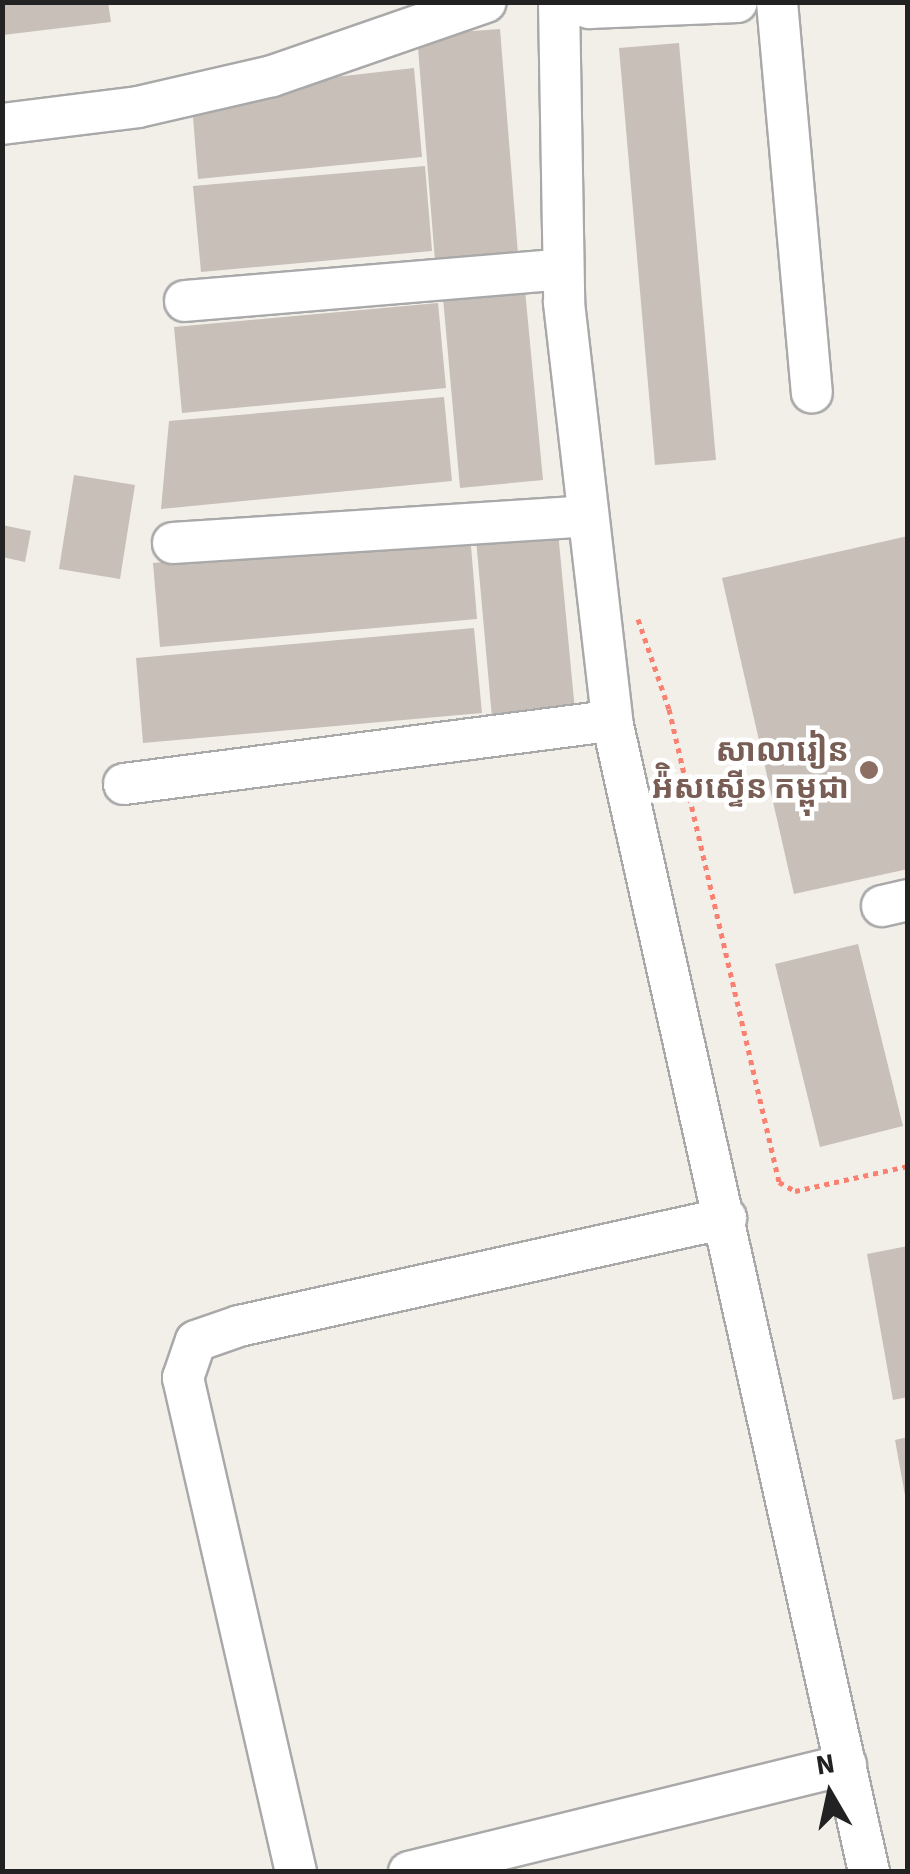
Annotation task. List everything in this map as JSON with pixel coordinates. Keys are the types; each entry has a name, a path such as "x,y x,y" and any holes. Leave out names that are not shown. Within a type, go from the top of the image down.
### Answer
{"street":[{"path":"2,124 138,107 272,76 486,2"},
{"path":"558,2 563,269 586,516 612,722 726,1218 869,1872"},
{"path":"570,2 737,2"},
{"path":"777,2 812,392"},
{"path":"185,301 563,269"},
{"path":"174,543 586,516"},
{"path":"124,784 612,722"},
{"path":"296,1872 184,1378 196,1341 239,1326 726,1218"},
{"path":"410,1872 846,1765"}],"path":[{"path":"638,616 668,710 779,1182 795,1191 908,1166"}],"building":[{"path":"2,2 108,2 111,22 3,35"},
{"path":"500,29 518,254 435,261 417,35"},
{"path":"679,43 716,460 655,465 619,48"},
{"path":"414,68 422,157 198,179 193,117 318,79"},
{"path":"425,166 432,251 201,272 193,186"},
{"path":"525,290 543,480 460,488 443,298"},
{"path":"438,303 446,388 182,413 174,327"},
{"path":"444,397 452,481 161,509 169,421"},
{"path":"74,475 135,485 120,579 59,569"},
{"path":"557,521 575,711 492,718 475,528"},
{"path":"2,525 31,531 25,562 2,557"},
{"path":"470,534 477,619 160,647 153,563"},
{"path":"908,536 908,869 794,894 722,578"},
{"path":"474,628 482,713 143,743 136,658"},
{"path":"858,944 903,1126 820,1147 775,964"},
{"path":"908,1246 908,1397 893,1400 867,1254"},
{"path":"908,1437 908,1500 906,1501 895,1440"}],"place":[{"name":"សាលារៀន អ៉ិសស្ទើន កម្ពុជា","path":"869,770"}]}
